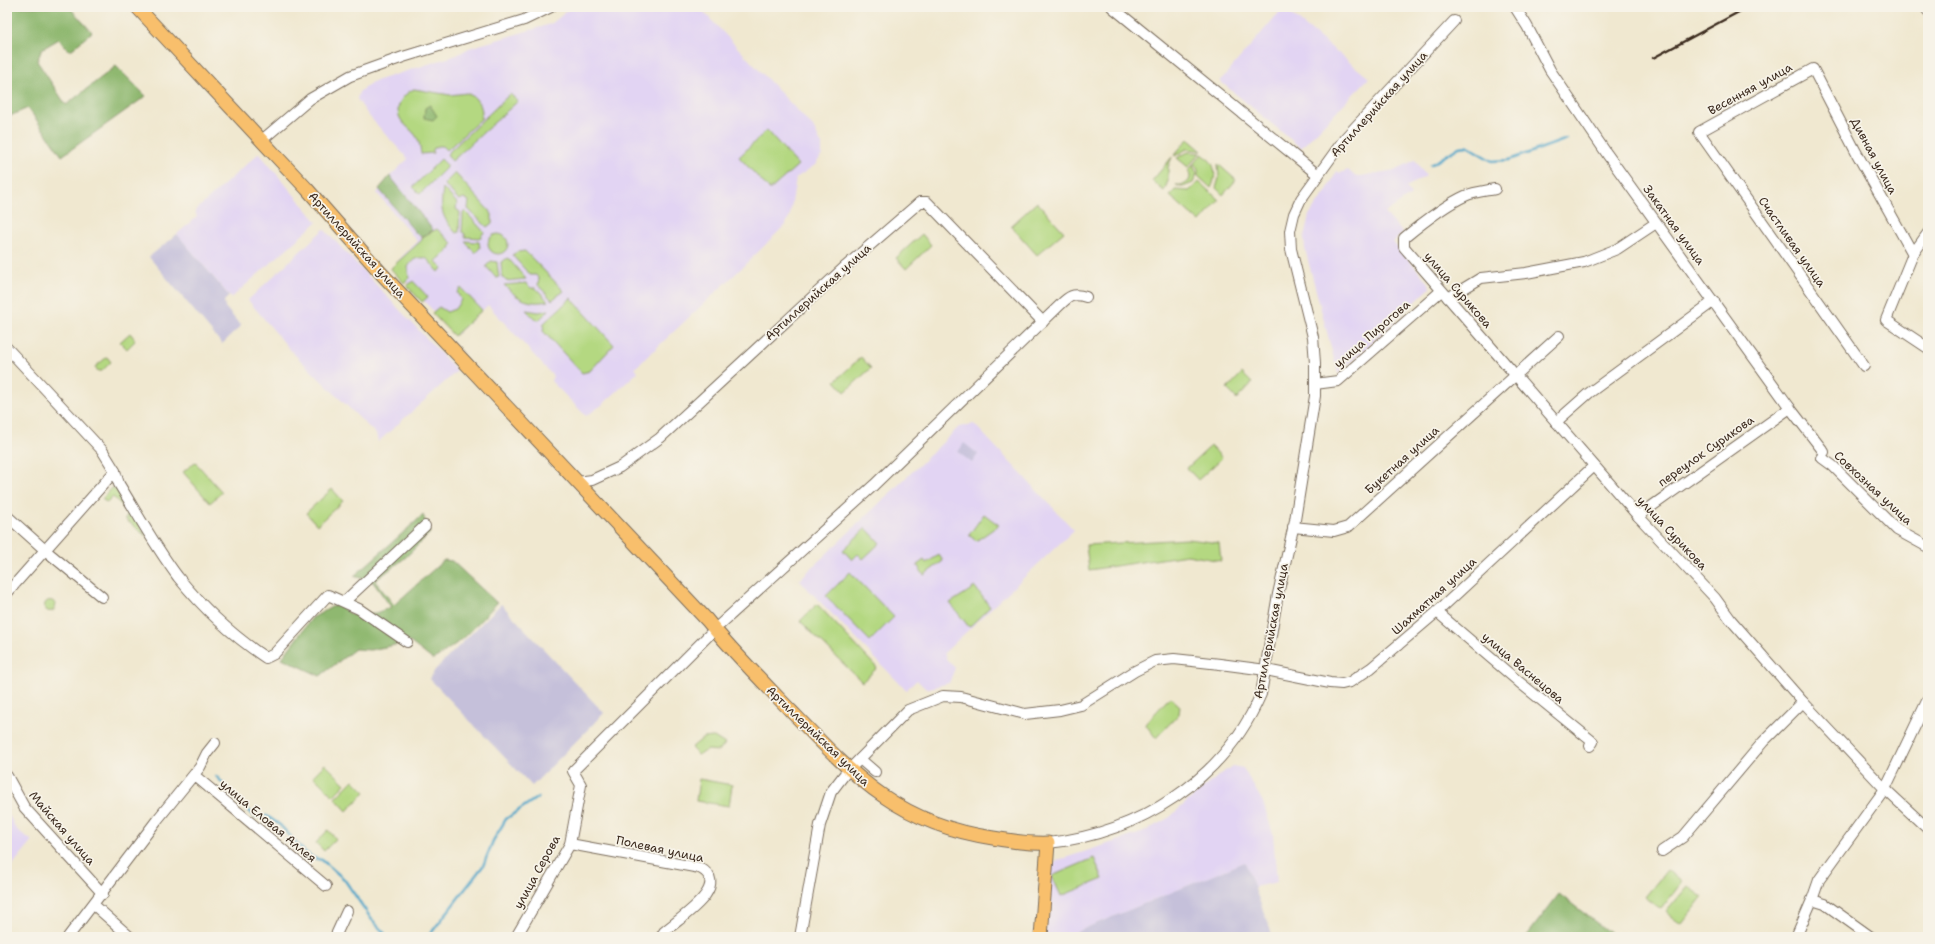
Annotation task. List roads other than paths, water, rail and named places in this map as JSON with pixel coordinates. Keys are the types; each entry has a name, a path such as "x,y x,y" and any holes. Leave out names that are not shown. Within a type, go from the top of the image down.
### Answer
{"main road":[{"name":"Артиллерийская улица","path":"137,7 262,140 381,273 715,630 732,651 849,770 888,800 909,812 945,828 975,835 1043,843"},
{"path":"1032,937 1043,843"},
{"path":"1041,937 1043,843"}],"street":[{"path":"262,140 310,100 350,76 403,57 524,20 551,7"},
{"path":"1112,7 1318,175"},
{"name":"Закатная улица","path":"1515,7 1554,76 1656,223 1714,301 1823,455"},
{"path":"1925,7 1928,12"},
{"name":"Артиллерийская улица","path":"1043,843 1098,834 1127,823 1163,806 1186,789 1224,754 1246,723 1261,694 1278,594 1293,527 1311,425 1315,384 1313,337 1291,249 1290,231 1294,214 1301,199 1349,134 1454,21"},
{"name":"Весенняя улица","path":"1699,132 1813,69"},
{"name":"Дивная улица","path":"1813,69 1856,152 1913,254"},
{"name":"Счастливая улица","path":"1699,132 1864,366"},
{"name":"улица Сурикова","path":"1495,189 1465,196 1450,205 1404,238 1404,247 1638,516 1715,598 1731,620 1803,702 1885,789 1928,829"},
{"name":"Артиллерийская улица","path":"578,482 592,480 620,467 660,438 846,266 920,202 927,202 1043,322"},
{"name":"улица Пирогова","path":"1315,384 1338,381 1445,295 1481,278 1526,274 1584,262 1617,248 1656,223"},
{"path":"1928,233 1913,254 1886,320 1928,348"},
{"path":"715,630 874,485 964,400 1070,295 1077,294 1086,297"},
{"path":"1556,422 1589,392 1714,301"},
{"name":"Букетная улица","path":"1293,527 1334,531 1348,527 1559,336"},
{"path":"7,348 102,450 115,471 119,484 179,578 243,643 266,658 274,654 328,595 359,608 407,642"},
{"name":"переулок Сурикова","path":"1638,516 1790,408"},
{"name":"Совхозная улица","path":"1823,455 1897,530 1928,547"},
{"name":"Шахматная улица","path":"800,937 820,825 825,806 831,792 849,770 908,710 944,696 961,697 1025,714 1045,713 1081,705 1100,695 1135,670 1155,661 1174,660 1266,670 1330,683 1342,684 1350,682 1371,668 1437,612 1594,466"},
{"path":"7,592 115,471"},
{"path":"7,516 44,550 102,597"},
{"path":"345,601 425,526"},
{"name":"улица Васнецова","path":"1437,612 1592,744"},
{"name":"улица Серова","path":"516,937 570,844 580,785 573,771 715,630"},
{"path":"1796,937 1819,880 1885,789 1928,699"},
{"path":"1662,851 1683,837 1763,742 1803,702"},
{"path":"68,937 103,894 157,820 194,776 215,743"},
{"path":"860,759 875,772"},
{"name":"Майская улица","path":"7,776 24,807 103,894"},
{"name":"улица Еловая Аллея","path":"194,776 326,886"},
{"name":"Полевая улица","path":"570,844 700,868 707,872 711,879 709,889 704,897 699,904 664,932 661,937"},
{"path":"1812,900 1825,904 1871,937"},
{"path":"94,905 130,937"},
{"path":"335,937 348,911"}],"waterway":[{"path":"1431,165 1459,147 1467,146 1492,161 1509,160 1567,139"},
{"path":"216,776 255,817 267,816 280,825 305,852 314,858 322,860 344,879 372,920 388,937"},
{"path":"428,937 483,866 493,841 506,819 538,797"}],"railway":[{"path":"1653,58 1748,7"}]}
